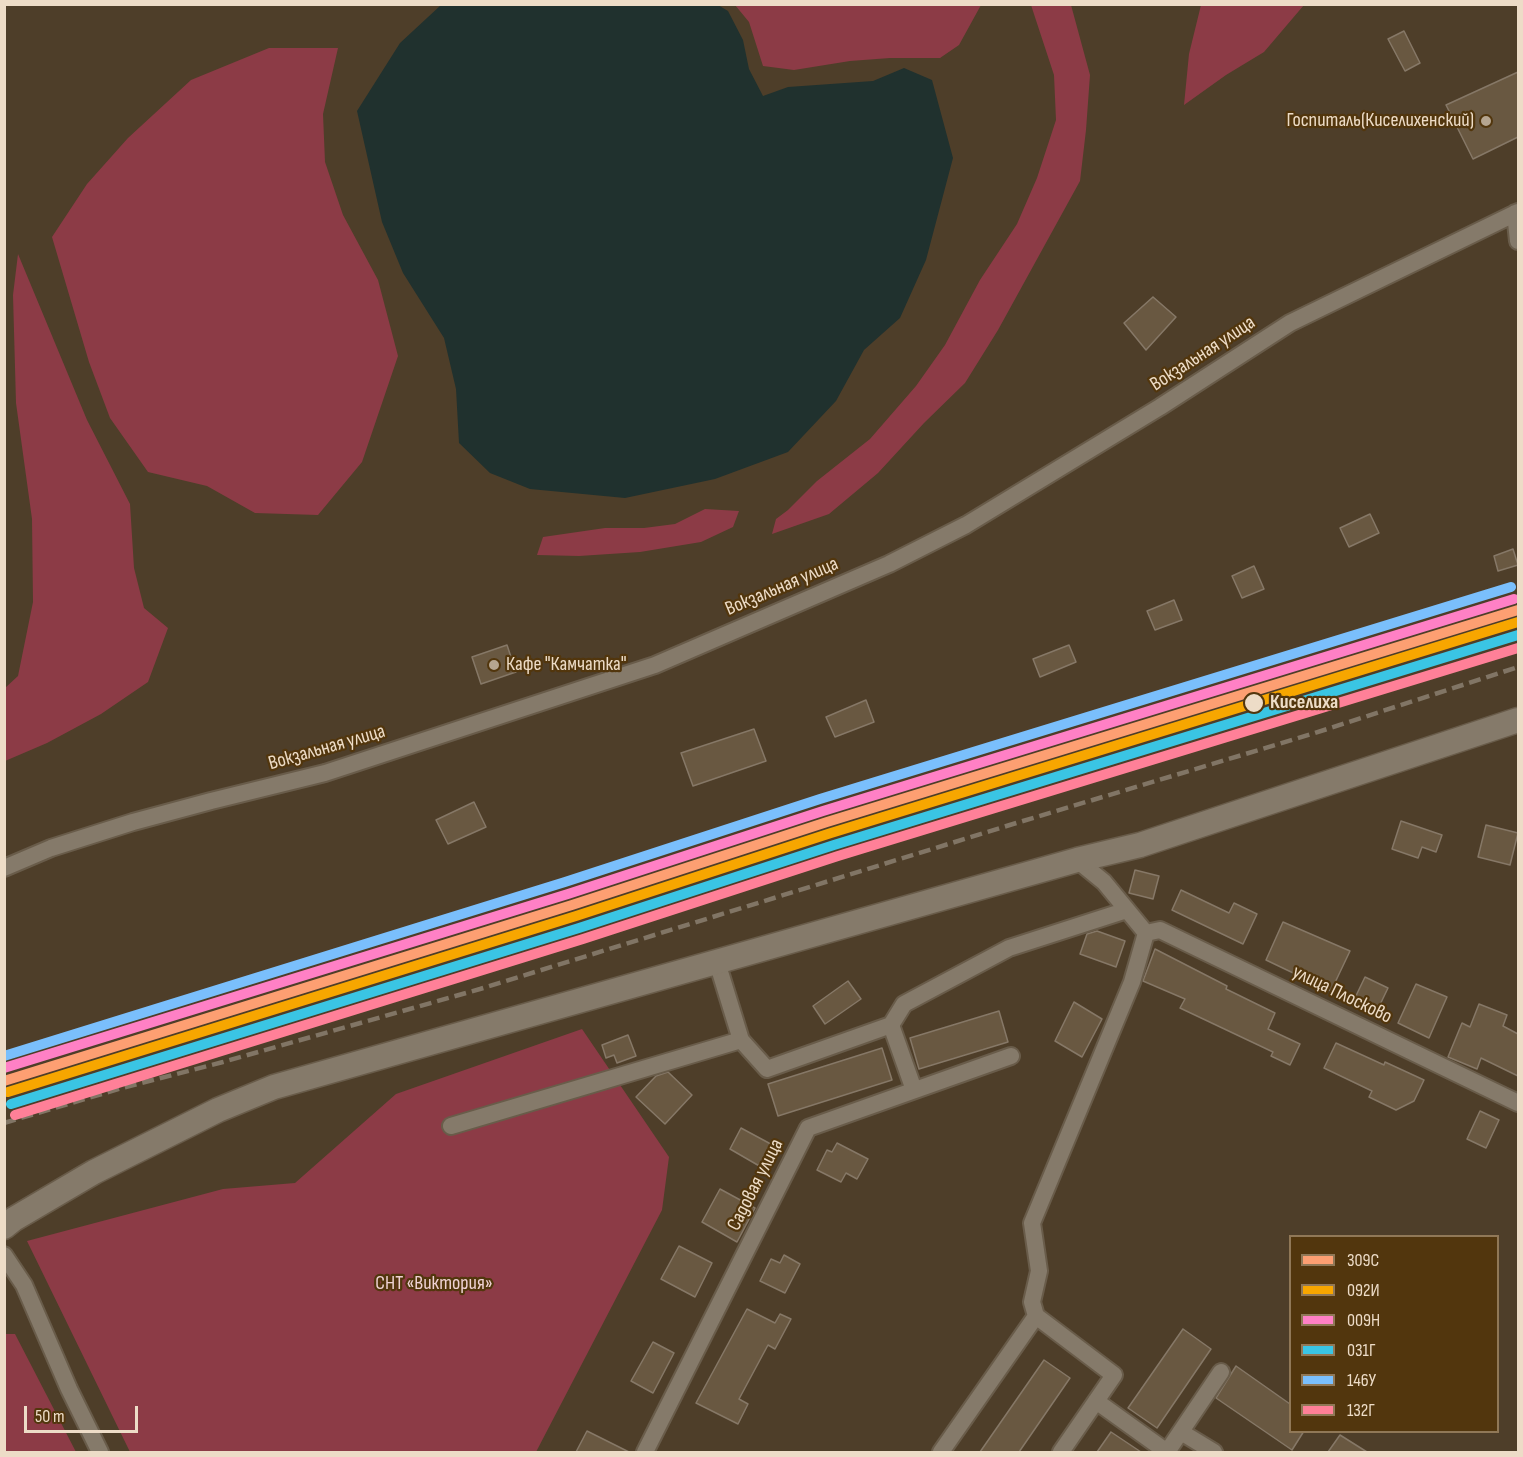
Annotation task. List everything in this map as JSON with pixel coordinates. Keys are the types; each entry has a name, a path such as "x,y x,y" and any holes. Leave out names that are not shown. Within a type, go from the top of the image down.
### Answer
{"street":[{"path":"1517,213 1518,241"},
{"name":"Вокзальная улица","path":"4,868 51,848 133,822 326,773 665,661 889,564 966,525 1142,418 1290,323 1517,213"},
{"path":"4,1227 93,1172 218,1110 274,1087 1077,860 1140,845 1518,720"},
{"path":"1061,1452 1114,1375 1036,1316 1032,1302 1039,1272 1032,1223 1132,982 1146,933 1104,882 1077,860"},
{"path":"717,962 741,1040 767,1069 891,1025 904,1004 1009,948 1127,910"},
{"name":"улица Плосково","path":"1146,933 1160,930 1518,1103"},
{"path":"891,1025 914,1090"},
{"path":"452,1126 741,1040"},
{"name":"Садовая улица","path":"645,1452 808,1128 1011,1056"},
{"path":"4,1255 24,1285 69,1389 100,1452"},
{"path":"941,1452 1036,1316"},
{"path":"1096,1401 1167,1452 1221,1372"},
{"path":"1181,1432 1214,1452"}],"green space":[{"path":"1201,4 1304,5 1264,52 1226,75 1184,105 1189,54"},
{"path":"735,5 981,5 959,45 940,58 850,61 794,70 763,66 749,22"},
{"path":"1031,5 1071,5 1090,75 1080,181 998,330 965,383 878,473 829,514 772,534 776,519 817,481 870,439 916,386 945,345 980,280 1017,224 1037,178 1056,120 1054,75"},
{"path":"269,48 338,48 323,114 325,162 343,215 378,280 398,356 362,462 318,515 255,513 207,486 148,472 110,418 89,362 52,237 87,184 128,138 191,80"},
{"path":"18,254 87,420 130,504 134,568 144,608 168,628 148,682 101,714 47,743 5,761 5,688 18,676 33,602 32,519 16,403 13,295"},
{"path":"705,509 739,511 733,527 701,542 640,552 579,556 537,555 543,537 605,528 644,528 675,524"},
{"name":"СНТ «Виктория»","path":"582,1029 669,1157 662,1210 536,1452 130,1452 27,1241 223,1189 295,1183 396,1094"},
{"path":"5,1334 15,1334 76,1452 5,1452"}],"shaded area":[{"path":"441,5 718,5 728,11 743,40 749,69 763,96 788,87 873,81 904,68 932,80 953,158 926,260 900,318 864,350 836,401 788,452 715,479 625,498 530,489 490,473 459,443 456,389 444,338 403,273 382,222 357,111 400,43"}],"building":[{"path":"1404,31 1420,63 1405,71 1388,39"},
{"name":"Госпиталь(Киселихенский)","path":"1518,72 1518,137 1473,159 1446,105"},
{"path":"1153,297 1176,317 1146,350 1124,323"},
{"path":"1370,514 1379,533 1349,547 1340,528"},
{"path":"1513,549 1518,565 1498,571 1494,556"},
{"path":"1254,566 1264,589 1242,598 1232,576"},
{"path":"1174,600 1182,620 1155,630 1147,611"},
{"name":"Кафе \"Камчатка\"","path":"507,645 516,672 481,684 472,657"},
{"path":"1069,645 1076,662 1040,677 1033,659"},
{"path":"866,700 874,722 835,737 826,717"},
{"path":"754,729 766,761 693,786 681,753"},
{"path":"474,802 486,827 448,844 436,820"},
{"path":"1401,821 1442,835 1436,852 1422,847 1418,858 1392,849"},
{"path":"1486,825 1518,833 1510,865 1478,857"},
{"path":"1135,870 1159,876 1153,899 1129,893"},
{"path":"1181,890 1229,913 1234,903 1257,914 1243,944 1172,910"},
{"path":"1283,922 1350,951 1331,991 1266,960"},
{"path":"1097,931 1125,941 1116,967 1080,954 1087,934"},
{"path":"1155,949 1227,986 1226,989 1275,1013 1268,1029 1300,1044 1290,1065 1271,1056 1273,1052 1180,1008 1185,999 1143,981"},
{"path":"1365,977 1388,988 1375,1015 1352,1004"},
{"path":"848,981 861,999 825,1024 813,1006"},
{"path":"1416,984 1447,997 1429,1038 1398,1023"},
{"path":"1074,1002 1102,1019 1082,1057 1055,1041"},
{"path":"1479,1004 1507,1015 1503,1026 1518,1034 1518,1076 1481,1058 1477,1069 1448,1057 1462,1023 1470,1027"},
{"path":"999,1011 1008,1042 919,1069 910,1038"},
{"path":"628,1035 636,1056 617,1063 614,1055 606,1058 602,1045"},
{"path":"1336,1043 1424,1080 1414,1101 1396,1110 1369,1097 1372,1091 1324,1068"},
{"path":"882,1048 892,1080 778,1116 768,1084"},
{"path":"668,1072 692,1095 665,1124 636,1097 656,1076"},
{"path":"1480,1111 1499,1120 1486,1148 1467,1139"},
{"path":"741,1128 780,1149 768,1171 730,1149"},
{"path":"837,1143 868,1159 857,1179 846,1173 841,1182 817,1170 827,1150 832,1152"},
{"path":"720,1189 755,1208 737,1242 702,1222"},
{"path":"679,1246 712,1263 695,1297 661,1279"},
{"path":"784,1255 800,1264 785,1293 760,1281 771,1259 780,1263"},
{"path":"747,1309 775,1323 780,1314 791,1319 775,1349 768,1345 739,1399 748,1404 738,1424 696,1403"},
{"path":"1183,1329 1211,1349 1157,1428 1128,1408"},
{"path":"653,1342 674,1353 653,1393 631,1381"},
{"path":"1044,1360 1070,1378 1019,1452 980,1452"},
{"path":"1236,1366 1289,1403 1289,1433 1303,1433 1292,1450 1216,1398"},
{"path":"587,1431 629,1452 576,1452"},
{"path":"1111,1432 1141,1452 1097,1452"},
{"path":"1340,1435 1367,1452 1328,1452"}],"railway":[{"path":"4,1123 480,989 1315,733 1518,667"}],"transit line":[{"name":"146У","path":"4,1056 565,882 820,799 1511,587"},
{"name":"009Н","path":"4,1068 568,894 823,811 1514,599"},
{"name":"309С","path":"4,1081 572,905 827,822 1518,610"},
{"name":"092И","path":"8,1092 576,916 831,833 1518,622"},
{"name":"031Г","path":"11,1104 579,928 834,845 1518,635"},
{"name":"132Г","path":"15,1115 583,939 838,856 1518,648"}],"place":[{"name":"Госпиталь(Киселихенский)","path":"1486,121"},
{"name":"Кафе \"Камчатка\"","path":"494,665"},
{"name":"Киселиха","path":"1254,703"}]}
